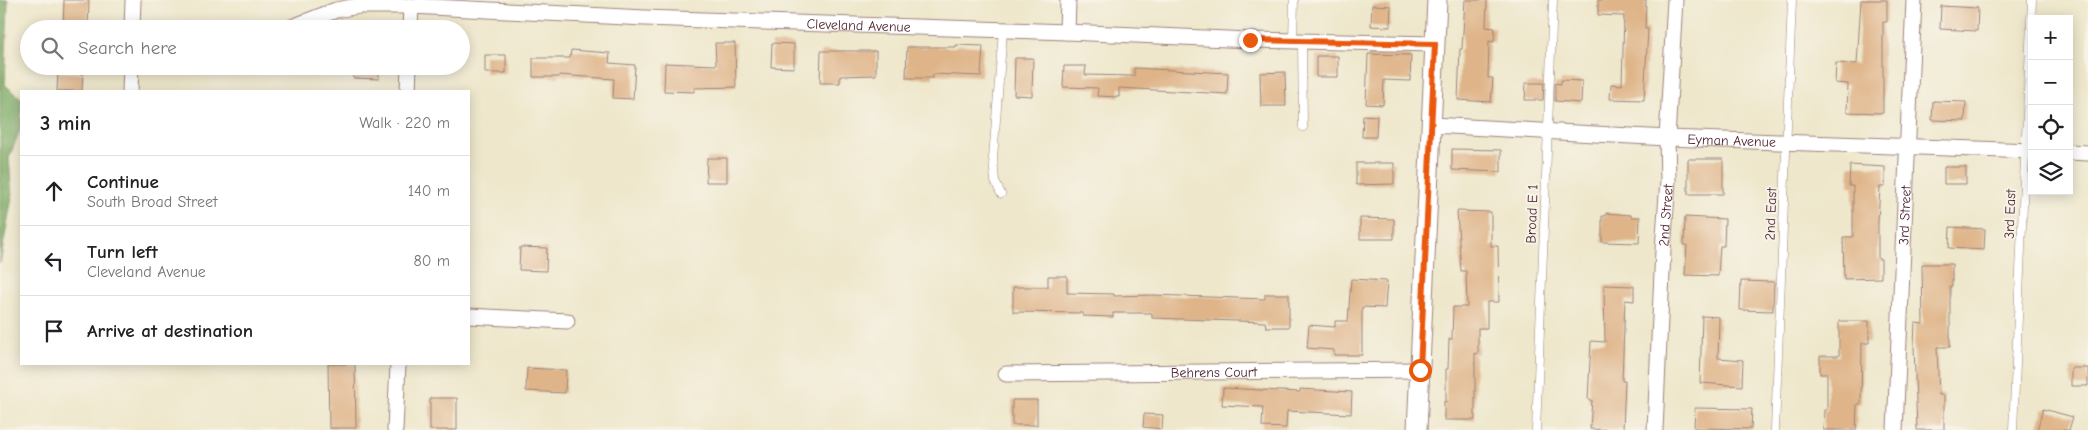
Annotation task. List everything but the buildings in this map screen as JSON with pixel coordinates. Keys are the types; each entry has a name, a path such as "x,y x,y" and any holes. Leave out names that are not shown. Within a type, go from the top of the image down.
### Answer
{"street":[{"path":"132,20 133,0"},
{"path":"1067,32 1068,0"},
{"path":"1417,430 1437,0"},
{"name":"2nd Street","path":"1655,430 1668,180 1667,138 1675,0"},
{"name":"3rd Street","path":"1895,430 1914,0"},
{"name":"Cleveland Avenue","path":"310,20 336,10 359,6 411,6 645,18 1298,41 1435,44"},
{"path":"410,20 411,6"},
{"path":"130,90 131,75"},
{"path":"408,90 409,75"},
{"name":"Eyman Avenue","path":"1432,125 1667,138 2028,151"},
{"path":"2073,152 2088,153"},
{"path":"470,316 567,321"},
{"path":"395,430 398,365"},
{"name":"Behrens Court","path":"1006,374 1420,370"}],"lane":[{"path":"1294,0 1303,127"},
{"name":"Broad E 1","path":"1536,430 1553,0"},
{"name":"2nd East","path":"1775,430 1792,0"},
{"name":"3rd East","path":"2029,150 2032,0"},
{"path":"1001,194 995,181 993,158 1004,30"},
{"name":"3rd East","path":"2013,430 2028,168"}],"green space":[{"path":"0,0 8,0 5,85 20,97 20,130 9,158 12,197 0,263"}],"route":[{"path":"1250,40 1435,44 1420,370"}]}
